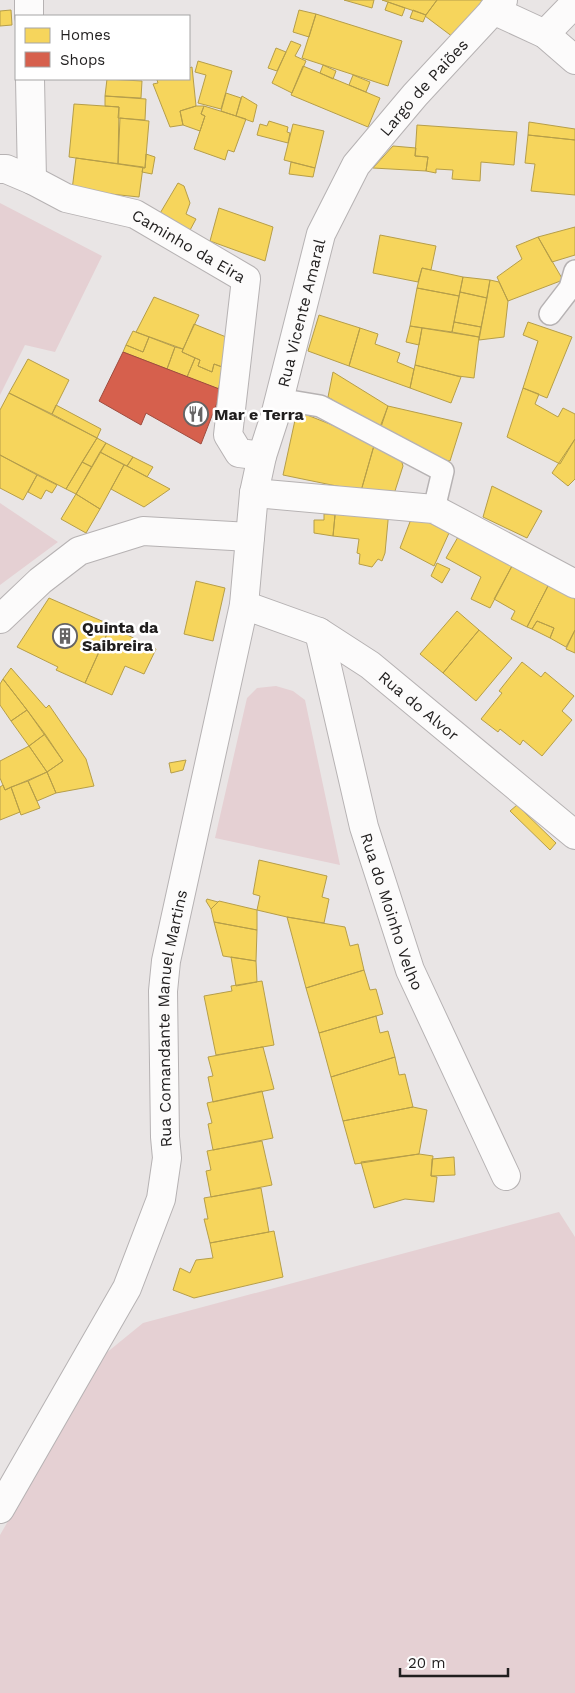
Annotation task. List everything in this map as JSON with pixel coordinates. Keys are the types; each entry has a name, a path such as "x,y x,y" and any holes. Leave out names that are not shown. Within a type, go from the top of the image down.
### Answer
{"street":[{"path":"29,0 29,15"},
{"path":"545,34 575,2"},
{"name":"Largo de Paiões","path":"356,166 415,94 498,5 545,34 575,60"},
{"path":"30,80 32,180"},
{"name":"Rua Vicente Amaral","path":"254,493 262,456 275,416 321,234 356,166"},
{"name":"Caminho da Eira","path":"0,169 6,169 32,180 66,198 135,214 246,279 228,435 239,453 262,456"},
{"path":"254,493 434,509 575,584"},
{"name":"Rua Comandante Manuel Martins","path":"0,1509 127,1288 161,1199 166,1158 164,990 166,961 244,605 254,493"},
{"path":"0,619 40,581 79,551 88,548 143,531 250,537"},
{"name":"Rua do Alvor","path":"244,605 319,632 370,665 575,835"},
{"name":"Rua do Moinho Velho","path":"319,632 364,827 410,970 506,1176"}],"lane":[{"path":"550,314 570,288 575,271"},
{"path":"278,399 320,406 443,471 434,509"}],"shaded area":[{"path":"0,203 102,256 55,352 25,345 0,395"},
{"path":"0,503 58,542 0,585"},
{"path":"276,686 293,691 305,700 340,865 215,838 247,698 257,688"},
{"path":"559,1212 575,1237 575,1693 0,1693 0,1535 105,1354 143,1323"}],"building: Homes":[{"path":"344,0 374,0 372,8"},
{"path":"382,0 437,0 426,15"},
{"path":"437,0 484,0 453,37 425,16"},
{"path":"388,2 405,8 402,16 385,10"},
{"path":"11,10 12,25 0,26 0,11"},
{"path":"299,10 316,14 309,37 293,32"},
{"path":"413,10 426,15 423,22 410,18"},
{"path":"316,14 402,41 388,86 302,58"},
{"path":"291,41 301,45 295,56 306,61 292,93 272,83"},
{"path":"276,48 286,52 277,71 268,68"},
{"path":"198,61 232,71 221,109 198,103 206,75 195,72"},
{"path":"323,65 336,71 333,79 320,73"},
{"path":"303,66 380,98 368,127 291,95"},
{"path":"192,67 196,106 180,111 183,125 170,127 153,84 158,83 157,80 190,80 190,68"},
{"path":"353,75 370,82 366,92 349,85"},
{"path":"107,80 142,81 141,98 105,96"},
{"path":"226,93 241,98 236,116 221,111"},
{"path":"105,96 146,99 145,120 118,118 119,107 105,106"},
{"path":"242,96 257,105 253,122 236,116"},
{"path":"74,104 119,107 118,164 69,157"},
{"path":"196,106 204,106 201,114 205,116 200,131 183,125 180,111"},
{"path":"204,106 246,119 234,152 228,150 225,160 194,149 205,116 201,114"},
{"path":"120,118 149,121 145,168 118,164"},
{"path":"269,121 288,127 287,132 290,133 288,143 257,135 260,124 267,126"},
{"path":"529,122 575,129 575,140 528,135"},
{"path":"293,124 324,131 315,168 284,160"},
{"path":"417,125 517,132 514,165 481,162 480,181 452,179 453,170 436,169 436,173 426,171 428,157 415,156"},
{"path":"528,135 575,140 575,195 531,191 535,164 525,163"},
{"path":"393,146 416,148 415,156 428,157 426,171 373,168"},
{"path":"146,154 155,157 152,174 142,172 143,167 145,168"},
{"path":"76,158 143,167 139,197 72,190"},
{"path":"291,162 315,168 313,177 289,174"},
{"path":"178,183 184,186 190,203 186,214 196,219 189,232 159,215"},
{"path":"219,208 273,227 265,261 210,241"},
{"path":"575,227 575,255 552,262 538,237"},
{"path":"380,235 436,246 431,270 422,268 418,282 373,273"},
{"path":"538,237 563,280 508,301 497,277 522,259 516,246"},
{"path":"422,268 463,277 459,296 417,288"},
{"path":"463,277 490,280 487,298 460,292"},
{"path":"490,280 499,282 508,301 504,337 479,340"},
{"path":"417,288 459,296 452,332 410,326"},
{"path":"460,292 487,298 481,327 454,322"},
{"path":"154,297 199,315 183,349 136,332"},
{"path":"319,315 360,328 349,366 308,351"},
{"path":"454,322 481,327 479,337 452,332"},
{"path":"528,322 572,337 547,398 523,388 538,341 523,335"},
{"path":"194,324 236,341 225,368 214,364 212,372 198,366 200,360 182,352"},
{"path":"410,326 422,328 419,345 406,342"},
{"path":"360,328 378,334 375,344 400,353 397,362 414,369 410,388 349,366"},
{"path":"422,328 479,337 474,378 415,365"},
{"path":"133,331 149,337 143,352 126,345"},
{"path":"149,337 175,347 167,369 123,352 126,345 143,352"},
{"path":"175,347 183,349 182,352 195,358 187,377 167,369"},
{"path":"195,358 200,360 198,366 212,372 214,364 225,368 218,389 187,377"},
{"path":"28,359 69,380 52,414 9,393"},
{"path":"415,365 461,377 451,403 410,388"},
{"path":"333,372 388,406 380,430 328,397"},
{"path":"523,388 539,394 535,404 558,417 563,408 575,414 575,439 560,464 507,437"},
{"path":"9,393 97,438 66,489 0,455 0,410"},
{"path":"56,405 101,429 97,438 52,414"},
{"path":"388,406 462,423 450,461 432,458 380,427"},
{"path":"297,411 375,442 361,491 283,475"},
{"path":"97,438 106,443 92,467 82,462"},
{"path":"575,439 575,479 568,486 552,473"},
{"path":"375,442 400,456 403,466 394,494 361,491"},
{"path":"106,443 133,457 127,466 100,452"},
{"path":"100,452 124,465 100,509 76,494"},
{"path":"0,455 37,475 23,500 0,488"},
{"path":"133,457 153,467 147,477 127,466"},
{"path":"82,462 92,467 76,494 66,489"},
{"path":"124,465 170,489 144,507 111,489"},
{"path":"37,475 57,485 52,493 46,490 41,499 28,492"},
{"path":"492,486 542,511 527,538 483,517"},
{"path":"76,494 100,509 86,533 61,519"},
{"path":"336,505 389,510 385,553 382,561 378,559 372,567 359,564 360,554 357,553 359,539 333,536"},
{"path":"324,514 335,515 333,536 314,533 314,520 324,520"},
{"path":"413,514 449,533 434,566 400,548"},
{"path":"458,537 512,566 490,608 471,599 481,577 446,558"},
{"path":"437,563 450,569 442,583 431,576"},
{"path":"512,566 549,584 527,627 511,619 515,611 494,599"},
{"path":"196,581 225,588 213,641 184,634"},
{"path":"549,584 575,598 575,630 566,647 550,638 554,628 537,621 532,629 527,627"},
{"name":"Quinta da Saibreira","path":"49,598 111,625 85,683 56,670 58,667 17,647"},
{"path":"457,611 479,630 443,673 420,654"},
{"path":"537,621 554,628 550,638 532,629"},
{"path":"111,625 111,627 156,649 144,674 125,666 112,695 85,683"},
{"path":"479,630 512,658 476,701 443,673"},
{"path":"575,630 575,653 566,649"},
{"path":"522,662 541,677 545,672 574,696 562,711 572,720 542,756 523,740 520,745 500,729 498,732 481,719 502,693 499,691"},
{"path":"11,668 46,708 49,705 86,759 94,786 56,793 47,772 63,761 3,679"},
{"path":"3,679 27,710 11,721 0,705 0,684"},
{"path":"27,710 45,734 29,746 11,721"},
{"path":"45,734 63,761 47,772 29,746"},
{"path":"29,746 47,772 5,790 0,778 0,761"},
{"path":"186,760 183,770 171,773 169,763"},
{"path":"47,772 56,793 37,801 28,781"},
{"path":"28,781 40,808 21,815 11,787"},
{"path":"3,785 5,790 11,787 20,812 0,820 0,787"},
{"path":"517,805 556,843 550,850 510,811"},
{"path":"259,860 327,876 322,897 329,899 324,923 257,910 260,896 253,894"},
{"path":"207,899 218,902 211,909 206,901"},
{"path":"219,901 257,910 257,930 214,922 211,909"},
{"path":"287,917 345,927 350,946 358,944 364,970 306,988"},
{"path":"214,922 257,930 256,961 223,956"},
{"path":"231,957 256,961 257,982 236,986"},
{"path":"364,970 370,990 376,989 383,1014 319,1033 306,988"},
{"path":"262,981 274,1045 216,1055 204,996 232,991 231,986"},
{"path":"376,1016 380,1033 388,1031 395,1057 331,1077 319,1033"},
{"path":"263,1047 274,1089 213,1102 208,1077 213,1076 208,1057"},
{"path":"395,1057 399,1075 405,1074 413,1107 343,1121 331,1077"},
{"path":"262,1091 273,1138 213,1150 208,1124 212,1123 207,1103"},
{"path":"413,1107 427,1110 419,1154 355,1164 343,1121"},
{"path":"262,1141 272,1185 211,1197 206,1171 211,1170 207,1151"},
{"path":"419,1154 433,1156 431,1176 437,1177 434,1202 405,1199 374,1208 361,1162"},
{"path":"454,1157 455,1175 431,1176 432,1159"},
{"path":"261,1188 269,1232 210,1243 204,1219 208,1219 204,1198"},
{"path":"274,1231 283,1277 194,1298 173,1290 180,1268 190,1273 196,1260 213,1258 210,1243"}],"building: Shops":[{"path":"123,352 222,390 201,444 146,413 141,425 99,401"}],"place":[{"name":"Mar e Terra","path":"196,414"},
{"name":"Quinta da Saibreira","path":"65,636"}]}
